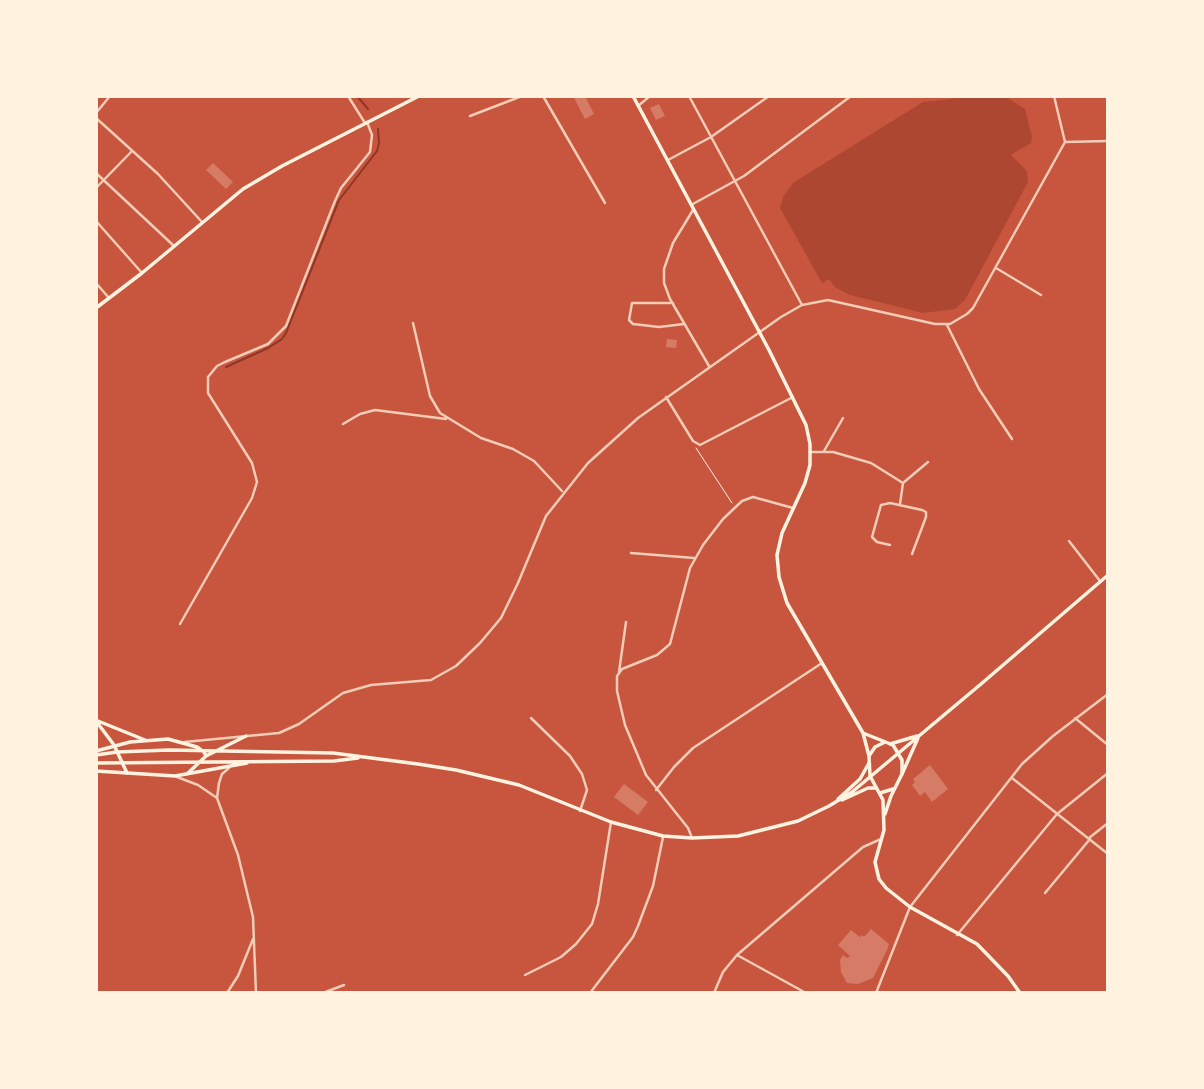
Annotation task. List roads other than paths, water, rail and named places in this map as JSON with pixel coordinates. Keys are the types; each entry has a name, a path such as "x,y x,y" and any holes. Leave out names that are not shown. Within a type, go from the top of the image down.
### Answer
{"main road":[{"path":"96,308 254,183 419,96"},
{"path":"633,96 806,425 810,452 808,472 779,544 779,577 787,603 863,733 869,756 870,776 883,800 885,816"},
{"path":"834,803 900,753 1108,575"},
{"path":"96,721 145,740"},
{"path":"96,721 114,745 127,774"},
{"path":"863,733 876,736 900,753 902,774"},
{"path":"96,753 205,754 247,736"},
{"path":"869,756 875,747 919,736"},
{"path":"919,736 885,816 875,862 879,879 910,908 977,944 1008,976 1020,993"},
{"path":"96,753 114,745 168,739 183,742 205,754"},
{"path":"213,751 333,753 456,770 519,785 611,822 663,836 692,838 738,836 765,831 797,821 868,788 876,788"},
{"path":"186,775 205,754"},
{"path":"96,763 334,761 363,758"},
{"path":"96,771 175,776 255,761"},
{"path":"834,803 860,779 869,763"},
{"path":"880,793 891,791 897,785"}],"street":[{"path":"96,113 110,96"},
{"path":"180,624 252,498 257,482 252,463 208,393 208,377 217,366 268,344 286,326 341,188 370,152 372,135 348,96"},
{"path":"470,116 522,96"},
{"path":"543,96 605,203"},
{"path":"638,106 650,96"},
{"path":"689,96 802,305"},
{"path":"667,160 711,137 769,96"},
{"path":"710,366 664,283 664,269 673,243 692,207 771,158 851,96"},
{"path":"183,742 271,734 290,729 353,689 424,681 442,675 456,666 480,643 500,618 546,516 588,463 619,433 666,397 758,331 802,305 835,301 947,325 960,319 973,308 1065,142 1054,96"},
{"path":"96,118 158,174 202,222"},
{"path":"1065,142 1108,141"},
{"path":"96,188 132,151"},
{"path":"96,173 174,246"},
{"path":"96,221 142,273"},
{"path":"995,267 1041,295"},
{"path":"96,283 109,298"},
{"path":"673,303 632,303 629,320 633,324 659,327 686,324"},
{"path":"413,323 430,396 446,419 534,461 563,492"},
{"path":"947,325 979,388 1012,439"},
{"path":"666,397 696,444 710,442 793,397"},
{"path":"344,425 360,414 375,410 446,419"},
{"path":"824,451 843,418"},
{"path":"810,452 824,451 876,465 903,483"},
{"path":"900,505 903,483 928,462"},
{"path":"619,672 625,667 657,655 670,644 694,558 718,524 736,507 753,497 793,508"},
{"path":"890,545 877,542 872,534 881,505 885,503 922,510 926,513 912,554"},
{"path":"1069,541 1100,581"},
{"path":"631,553 694,558"},
{"path":"626,622 617,680 625,725 646,775 688,828 692,838"},
{"path":"656,790 693,748 822,663"},
{"path":"876,993 910,908 919,894 1034,751 1108,694"},
{"path":"531,718 570,757 582,774 587,790 580,811"},
{"path":"1075,718 1108,745"},
{"path":"229,768 222,774 217,798 238,855 255,935 256,993"},
{"path":"957,935 1056,814 1108,773"},
{"path":"175,776 198,785 217,798"},
{"path":"1012,778 1108,854"},
{"path":"525,975 561,957 592,924 611,822"},
{"path":"1045,893 1090,838 1108,823"},
{"path":"590,993 633,937 653,886 663,836"},
{"path":"714,993 723,972 737,954 854,854 867,844 881,839"},
{"path":"228,993 255,935"},
{"path":"737,954 806,993"},
{"path":"323,993 344,985"}],"waterway":[{"path":"357,96 368,109"},
{"path":"226,367 268,348 286,333 339,200 377,151 378,129"}]}
